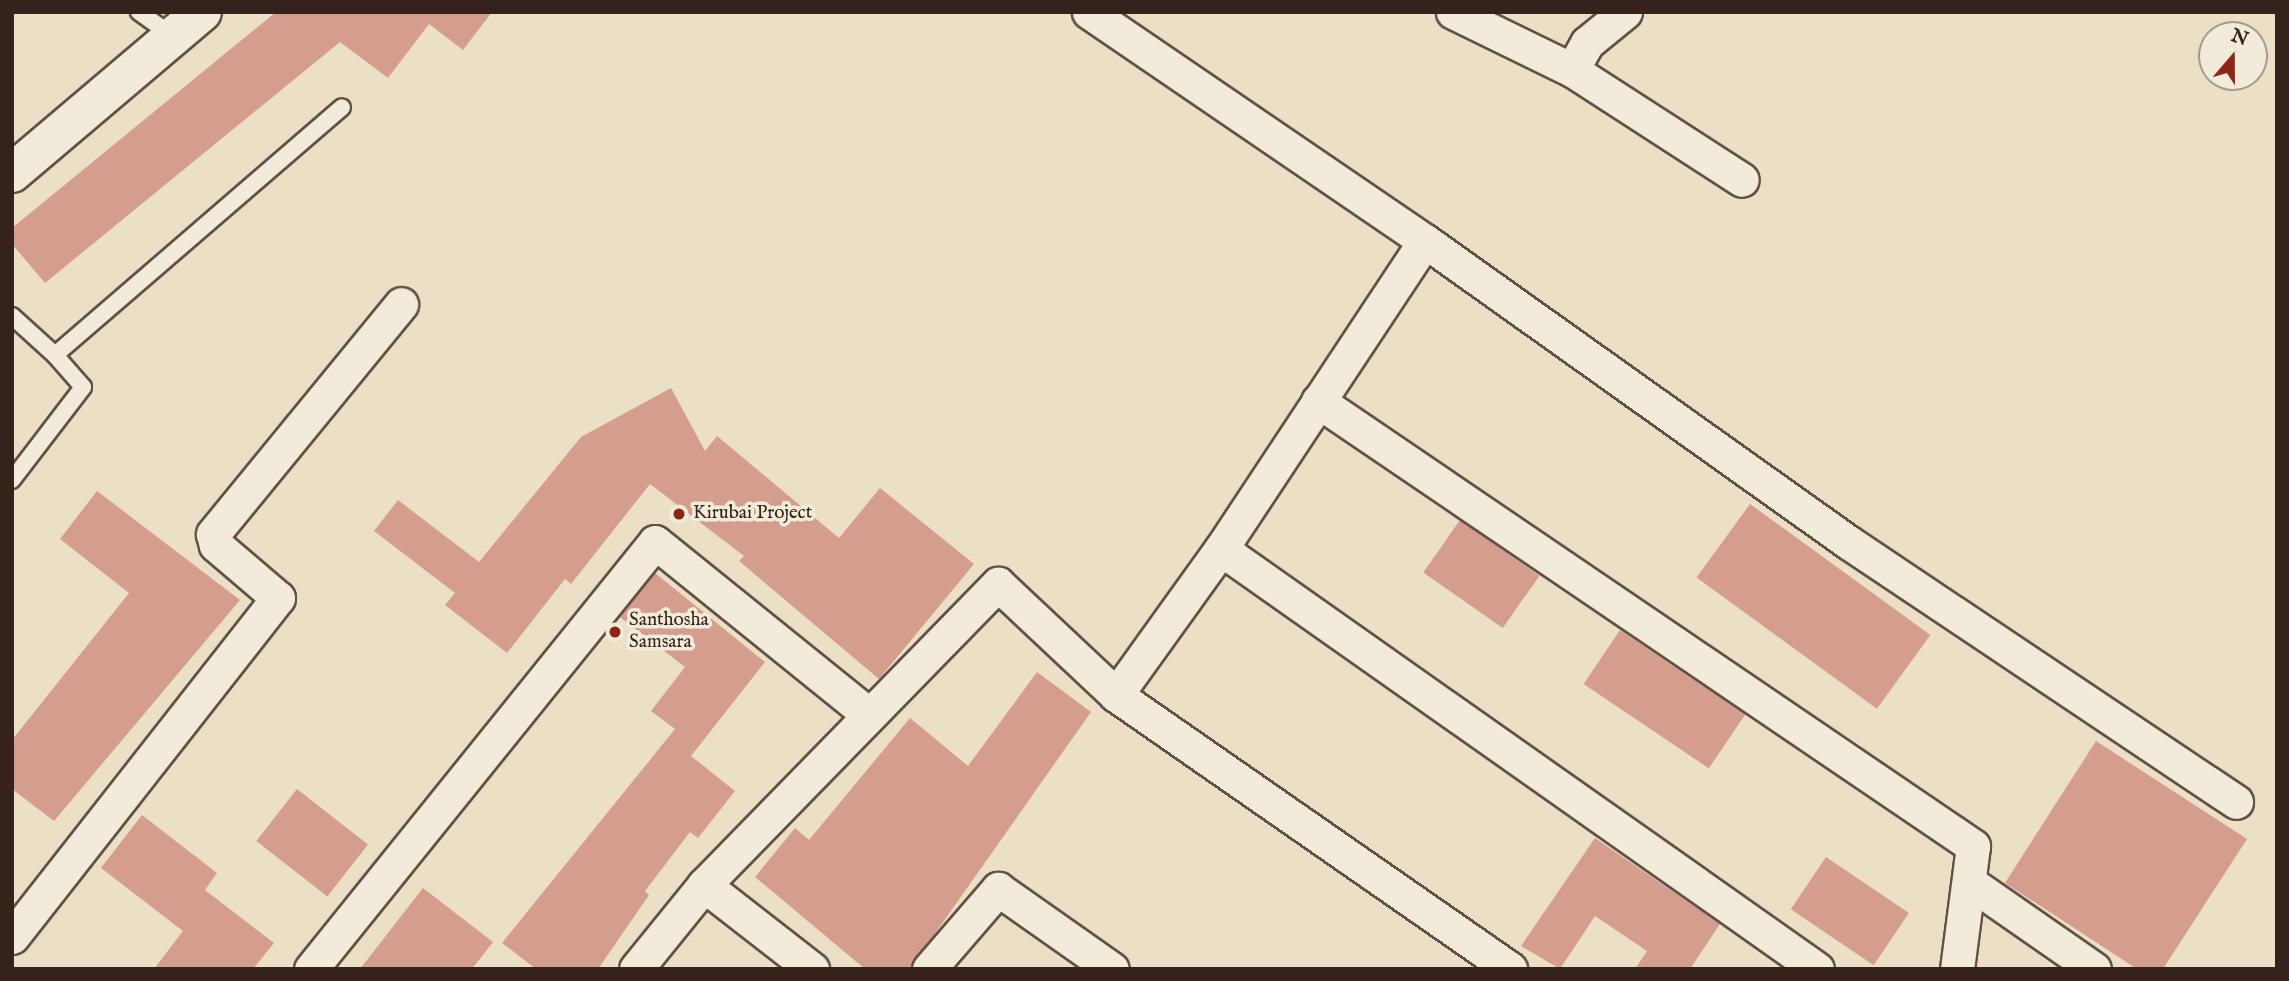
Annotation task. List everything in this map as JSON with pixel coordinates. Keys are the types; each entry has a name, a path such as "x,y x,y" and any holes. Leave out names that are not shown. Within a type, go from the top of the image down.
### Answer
{"street":[{"path":"12,173 202,12"},
{"path":"1089,12 1425,241 1847,542 2236,802"},
{"path":"1453,12 1572,71 1742,180"},
{"path":"1572,71 1587,43 1625,12"},
{"path":"1116,695 1221,549 1425,241"},
{"path":"12,937 278,598 216,545 212,534 401,304"},
{"path":"1318,401 1973,846 1957,969"},
{"path":"311,969 655,542 867,713"},
{"path":"1221,549 1817,969"},
{"path":"636,969 704,885 867,713 999,583 1116,695 1510,969"},
{"path":"1969,882 2094,969"},
{"path":"704,885 811,969"},
{"path":"929,969 998,888 1112,969"}],"lane":[{"path":"139,12 174,38"},
{"path":"55,355 342,107"},
{"path":"12,316 55,355 83,387 12,480"}],"building":[{"path":"276,12 492,12 463,50 429,24 388,78 340,42 45,283 12,244 12,228"},
{"path":"671,388 705,451 717,436 839,538 880,488 974,564 879,679 739,561 744,556 650,484 571,584 565,579 507,653 445,605 455,593 374,531 398,500 479,562 581,437"},
{"path":"97,491 240,600 54,821 12,789 12,740 129,593 60,539"},
{"path":"1750,504 1930,635 1877,709 1697,578"},
{"path":"1460,520 1539,576 1503,628 1423,572"},
{"path":"655,573 765,662 691,756 735,791 698,838 690,832 645,891 649,895 598,969 536,969 502,943 675,729 651,711 685,667 620,617"},
{"path":"1620,630 1745,714 1709,768 1584,684"},
{"path":"1037,672 1091,712 910,969 865,969 755,877 795,828 809,840 910,718 968,766"},
{"path":"2096,741 2247,839 2163,969 2137,969 2005,883"},
{"path":"297,789 368,844 327,896 256,841"},
{"path":"142,815 217,873 205,890 274,943 253,969 154,969 183,931 101,868"},
{"path":"1595,838 1720,924 1690,969 1635,969 1647,951 1595,916 1560,969 1521,946"},
{"path":"1826,857 1909,913 1874,965 1791,909"},
{"path":"423,888 493,942 472,969 360,969"}],"place":[{"name":"Kirubai Project","path":"679,514"},
{"name":"Santhosha Samsara","path":"615,632"}]}
